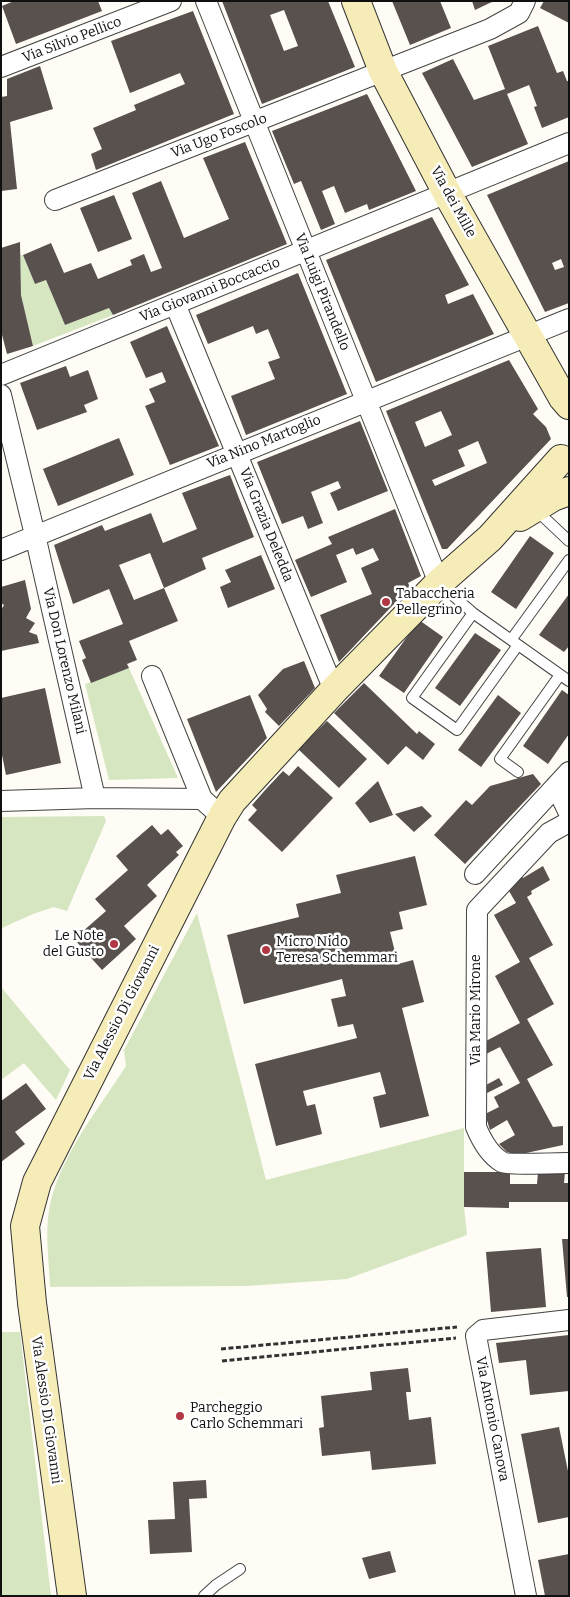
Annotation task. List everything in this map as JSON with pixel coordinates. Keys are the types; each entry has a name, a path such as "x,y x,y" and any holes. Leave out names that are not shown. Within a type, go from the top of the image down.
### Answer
{"street":[{"name":"Via Silvio Pellico","path":"1,67 171,1"},
{"name":"Via Luigi Pirandello","path":"206,1 439,584"},
{"name":"Via dei Mille","path":"356,1 383,71 447,193 567,408"},
{"name":"Via Ugo Foscolo","path":"55,200 490,29 522,7"},
{"name":"Via Giovanni Boccaccio","path":"1,375 569,143"},
{"name":"Via Grazia Deledda","path":"175,304 334,690"},
{"name":"Via Nino Martoglio","path":"1,550 569,319"},
{"name":"Via Don Lorenzo Milani","path":"1,395 95,798"},
{"path":"490,538 566,461"},
{"path":"490,538 533,508 553,497 569,492"},
{"name":"Via Alessio Di Giovanni","path":"72,1596 32,1303 25,1226 36,1182 222,817 232,801 334,690 439,584 490,538"},
{"path":"152,676 202,799 222,817"},
{"path":"562,779 569,812"},
{"path":"475,874 562,779"},
{"path":"1,801 95,798 202,799"},
{"name":"Via Mario Mirone","path":"569,822 549,832 477,910 476,1127 480,1137 492,1154 503,1162 569,1163"},
{"path":"480,1333 569,1320"},
{"name":"Via Antonio Canova","path":"480,1333 526,1596"}],"lane":[{"path":"533,508 569,541"},
{"path":"473,613 412,698 457,730 569,560"},
{"path":"439,584 473,613 566,677 500,759 518,772"},
{"path":"204,1596 216,1585 240,1569"}],"path":[{"path":"221,1349 454,1327 480,1333"},
{"path":"222,1361 480,1333"}],"green space":[{"path":"20,255 23,255 35,284 46,280 65,325 109,308 113,315 33,346 21,295"},
{"path":"129,668 178,778 109,780 85,684"},
{"path":"104,816 106,821 67,911 54,907 33,914 1,930 1,817"},
{"path":"197,913 266,1180 464,1128 464,1207 467,1235 347,1279 247,1286 50,1287 47,1239 48,1219 54,1191 61,1172 80,1135 126,1066 124,1050"},
{"path":"1,987 70,1070 56,1100 24,1063 1,1080"},
{"path":"1,1332 20,1332 51,1596 1,1596"}],"building":[{"path":"14,1 98,1 102,11 16,44 2,6"},
{"path":"222,1 328,1 355,67 262,104","holes":["284,10 298,46 284,51 270,15"]},
{"path":"392,1 440,1 451,28 410,45"},
{"path":"472,1 494,1 475,10"},
{"path":"544,1 569,1 569,23 540,8"},
{"path":"193,11 234,114 96,170 91,154 102,149 93,128 136,110 134,105 185,84 180,73 130,93 111,41"},
{"path":"538,26 557,73 563,71 567,81 569,81 569,117 542,128 534,107 537,106 529,85 507,94 528,144 472,167 422,73 453,59 474,100 505,89 488,46"},
{"path":"40,66 53,109 10,122 17,189 1,191 1,97 7,96 7,79"},
{"path":"367,94 416,191 369,210 367,204 345,213 334,186 322,191 335,224 321,230 301,181 294,184 272,131"},
{"path":"245,142 287,244 113,315 109,308 65,325 46,280 35,284 23,255 51,243 64,273 91,263 98,279 132,265 130,260 144,254 151,272 162,268 132,193 161,181 184,238 229,219 203,158"},
{"path":"569,161 569,303 545,312 487,195","holes":["561,259 564,267 555,270 552,263"]},
{"path":"114,195 132,239 98,252 80,208"},
{"path":"432,217 469,285 445,295 448,304 473,294 494,334 376,382 326,260"},
{"path":"20,242 21,295 33,346 7,354 1,331 1,248"},
{"path":"298,273 347,394 246,435 231,396 275,379 268,362 280,358 268,329 256,334 253,326 208,344 196,315"},
{"path":"167,326 219,446 170,465 145,406 155,402 149,389 166,382 162,372 146,378 130,342"},
{"path":"509,360 538,409 533,414 546,427 551,439 447,549 442,549 386,411","holes":["441,411 452,435 425,447 415,422","478,441 487,463 435,486 432,480 465,466 458,450"]},
{"path":"66,366 70,377 88,370 98,399 84,405 87,412 37,430 20,383"},
{"path":"360,421 388,491 338,511 330,493 341,488 338,481 311,492 323,523 308,529 303,516 282,524 257,462"},
{"path":"119,438 134,475 58,506 43,469"},
{"path":"230,475 254,537 202,558 206,569 164,588 178,621 129,641 137,660 127,664 129,668 91,683 82,660 86,658 79,641 123,624 109,589 73,604 54,545 102,525 105,531 151,513 163,543 197,529 182,493","holes":["150,553 164,588 134,600 119,565"]},
{"path":"395,509 421,576 408,583 410,587 339,662 320,615 372,594 361,568 379,560 373,548 356,555 353,548 336,555 347,582 311,597 295,560 332,544 328,537"},
{"path":"530,536 554,553 516,609 491,592"},
{"path":"261,555 275,589 228,608 220,587 231,582 225,570"},
{"path":"25,580 31,609 26,618 35,623 29,632 37,635 39,643 1,651 1,610 4,605 1,603 1,587"},
{"path":"569,594 569,646 564,652 539,635"},
{"path":"419,620 443,637 404,693 379,676"},
{"path":"475,633 501,650 460,706 435,688"},
{"path":"304,661 315,688 279,726 265,712 267,709 258,695 283,669"},
{"path":"364,683 417,734 419,731 435,744 423,760 406,746 388,765 334,713"},
{"path":"45,688 61,763 6,775 1,750 1,698"},
{"path":"562,690 569,695 569,734 548,764 523,746"},
{"path":"250,695 267,738 216,792 187,719"},
{"path":"498,695 521,713 481,767 458,750"},
{"path":"327,721 367,759 339,788 298,749"},
{"path":"298,766 333,798 282,852 248,820 257,810 252,805 267,788 283,771 289,776"},
{"path":"533,774 541,784 465,864 434,835 466,800 472,805 490,786"},
{"path":"378,781 393,815 370,823 355,803"},
{"path":"422,806 432,816 414,832 395,814"},
{"path":"152,825 161,835 168,829 183,846 176,852 179,855 147,885 157,896 124,926 136,939 102,970 74,939 106,911 95,899 128,870 116,856"},
{"path":"415,856 427,905 399,912 403,929 390,932 398,964 413,960 424,1002 402,1008 429,1116 380,1128 373,1097 386,1094 380,1072 303,1091 307,1106 315,1104 322,1134 276,1146 255,1064 357,1038 353,1024 338,1027 331,999 346,996 342,979 244,1004 227,935 299,917 296,904 341,893 336,875"},
{"path":"543,866 550,880 531,891 532,894 527,897 553,945 529,958 554,1004 527,1019 553,1065 527,1079 553,1127 563,1126 563,1145 517,1155 507,1152 499,1144 515,1135 507,1120 490,1130 485,1114 499,1107 494,1097 520,1083 500,1047 486,1054 486,1041 520,1023 495,976 520,962 494,915 516,903 509,891 522,876 523,878"},
{"path":"499,1078 503,1085 485,1094 486,1085"},
{"path":"26,1083 46,1109 15,1132 25,1144 1,1162 1,1101"},
{"path":"464,1172 510,1172 510,1184 537,1184 538,1172 565,1172 564,1183 569,1183 569,1202 509,1202 509,1208 464,1207"},
{"path":"562,1239 569,1239 569,1297 567,1297"},
{"path":"541,1248 546,1307 491,1312 486,1252"},
{"path":"569,1335 569,1391 530,1395 526,1360 499,1363 496,1343"},
{"path":"408,1368 411,1392 406,1392 409,1420 431,1417 436,1464 372,1470 370,1451 322,1456 319,1428 324,1427 321,1396 372,1390 370,1372"},
{"path":"559,1427 569,1476 569,1517 538,1523 521,1434"},
{"path":"206,1480 207,1498 189,1499 192,1552 150,1554 148,1520 175,1519 173,1482"},
{"path":"390,1551 396,1572 369,1579 362,1558"},
{"path":"569,1554 569,1596 545,1596 538,1560"}],"place":[{"name":"Tabaccheria Pellegrino","path":"386,602"},
{"name":"Le Note del Gusto","path":"114,944"},
{"name":"Micro Nido Teresa Schemmari","path":"266,950"},
{"name":"Parcheggio Carlo Schemmari","path":"180,1416"}]}
